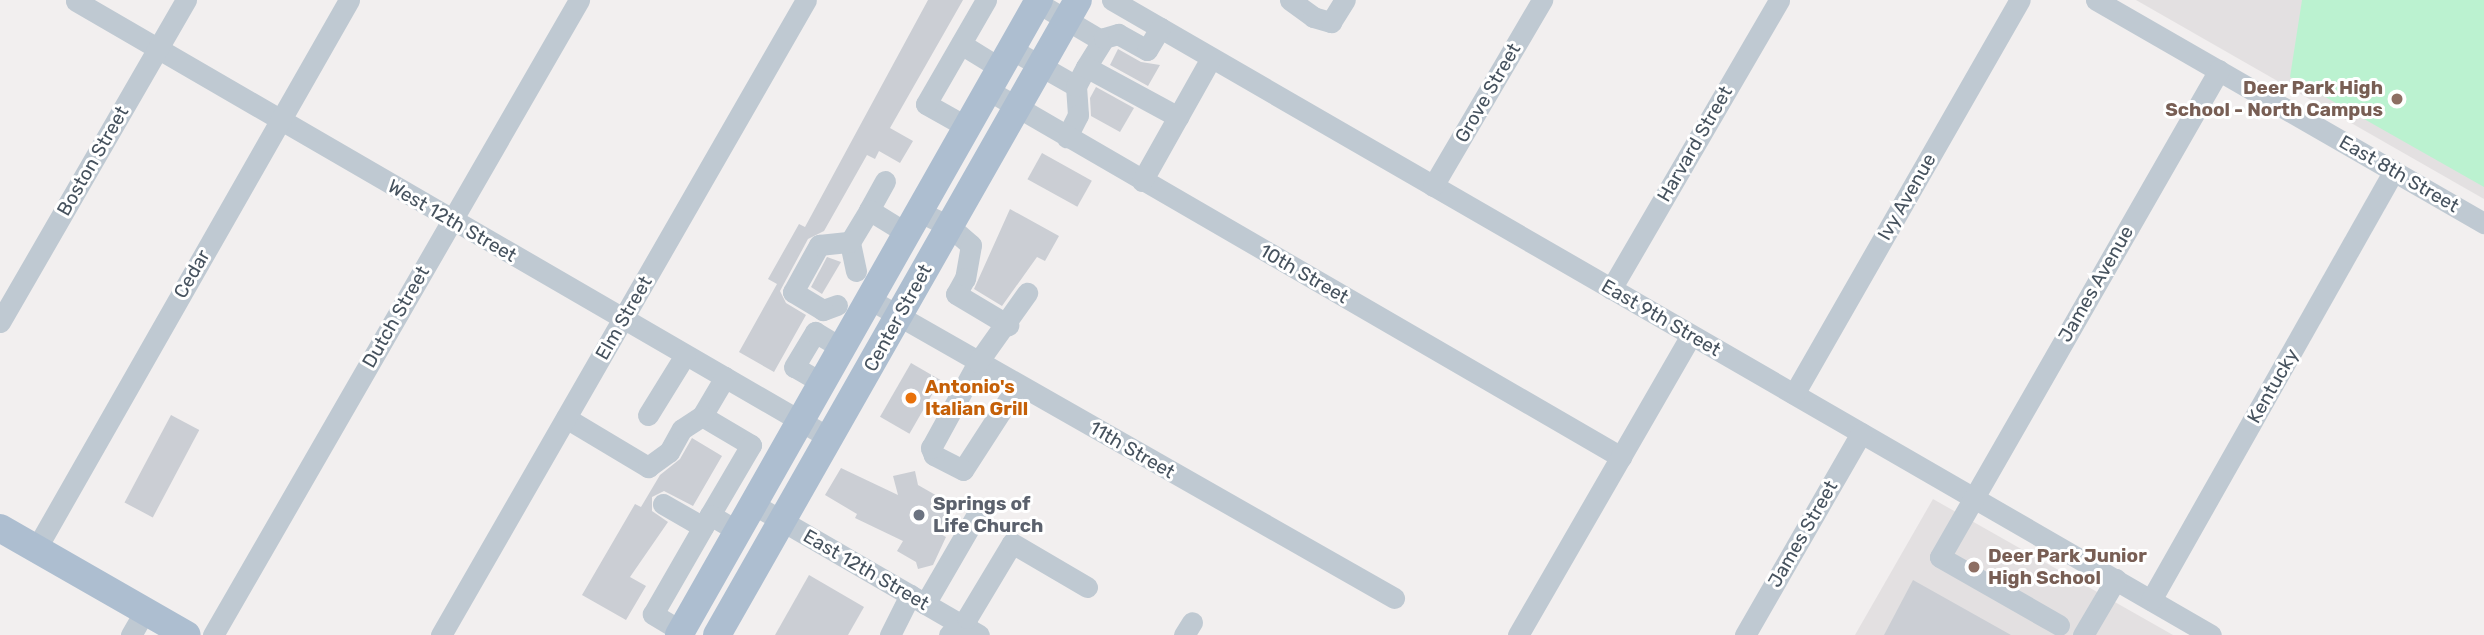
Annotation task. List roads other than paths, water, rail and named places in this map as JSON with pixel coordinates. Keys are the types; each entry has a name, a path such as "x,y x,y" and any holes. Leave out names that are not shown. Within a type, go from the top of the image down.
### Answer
{"main road":[{"name":"Center Street","path":"680,633 843,349 861,296 914,223 1037,1"},
{"name":"Center Street","path":"716,635 1072,10"},
{"path":"2,535 36,549 138,623 187,635"}],"street":[{"name":"Boston Street","path":"0,323 186,0"},
{"name":"Cedar","path":"36,549 349,0"},
{"name":"Dutch Street","path":"213,635 579,0"},
{"name":"Elm Street","path":"441,635 806,0"},
{"path":"967,127 926,104 986,0"},
{"name":"East 9th Street","path":"1112,0 2211,635"},
{"path":"1290,0 1313,17 1331,22 1345,0"},
{"name":"Grove Street","path":"1433,186 1542,0"},
{"name":"Harvard Street","path":"1611,289 1779,0"},
{"name":"Ivy Avenue","path":"1794,394 2020,0"},
{"name":"East 8th Street","path":"2096,0 2484,223"},
{"name":"West 12th Street","path":"76,1 278,122 830,438"},
{"path":"1037,1 1072,10 1102,41"},
{"path":"1067,137 1078,115 1081,77 1102,41 1118,34 1147,50 1160,28"},
{"path":"961,44 1000,69 1040,66 1081,77 1178,117"},
{"path":"1142,181 1211,58"},
{"name":"10th Street","path":"1000,69 1016,107 1620,457"},
{"name":"James Avenue","path":"2059,625 1940,557 2219,70"},
{"name":"Kentucky","path":"2151,600 2394,171"},
{"path":"850,242 819,245 793,292 823,310 861,296 850,242 885,181"},
{"path":"869,209 914,223 949,226 971,245 965,278 956,294 1008,325"},
{"path":"1018,385 963,470 934,455 931,448 978,362 992,338 1008,325 1027,293"},
{"name":"11th Street","path":"861,296 1394,598"},
{"path":"1518,635 1690,335"},
{"path":"648,415 685,355"},
{"path":"566,418 648,467 668,452 682,429 702,416 725,377"},
{"path":"680,633 653,614 751,445 702,416"},
{"name":"James Street","path":"1745,635 1861,433"},
{"path":"663,503 732,541"},
{"name":"East 12th Street","path":"753,504 918,600 954,629 979,635"},
{"path":"890,635 918,600 978,511"},
{"path":"954,629 972,610 1012,543 1087,587"},
{"path":"675,576 703,593"},
{"path":"2083,635 2116,579"}],"place":[{"name":"Deer Park High School - North Campus","path":"2397,99"},
{"name":"Antonio's Italian Grill","path":"911,398"},
{"name":"Springs of Life Church","path":"919,515"},
{"name":"Deer Park Junior High School","path":"1974,567"}]}
